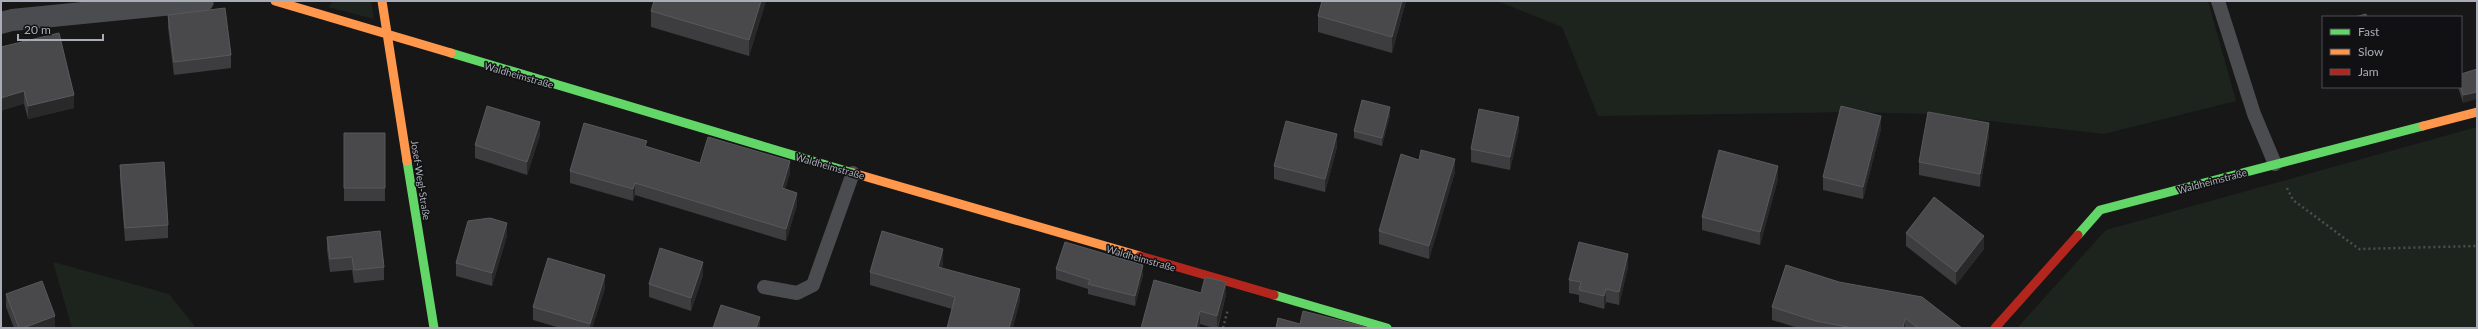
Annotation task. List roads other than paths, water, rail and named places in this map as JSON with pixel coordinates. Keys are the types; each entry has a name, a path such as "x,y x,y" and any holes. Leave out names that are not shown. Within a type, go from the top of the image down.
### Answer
{"street":[{"path":"1,23 12,20 204,1"},
{"name":"Waldheimstraße","path":"275,1 853,173 1387,328"},
{"name":"Josef-Wegl-Straße","path":"382,1 434,328"},
{"name":"Waldheimstraße","path":"1996,328 2100,210 2477,112"}],"lane":[{"path":"2218,1 2254,114 2275,164"},
{"path":"764,287 797,293 813,284 853,173"}]}
